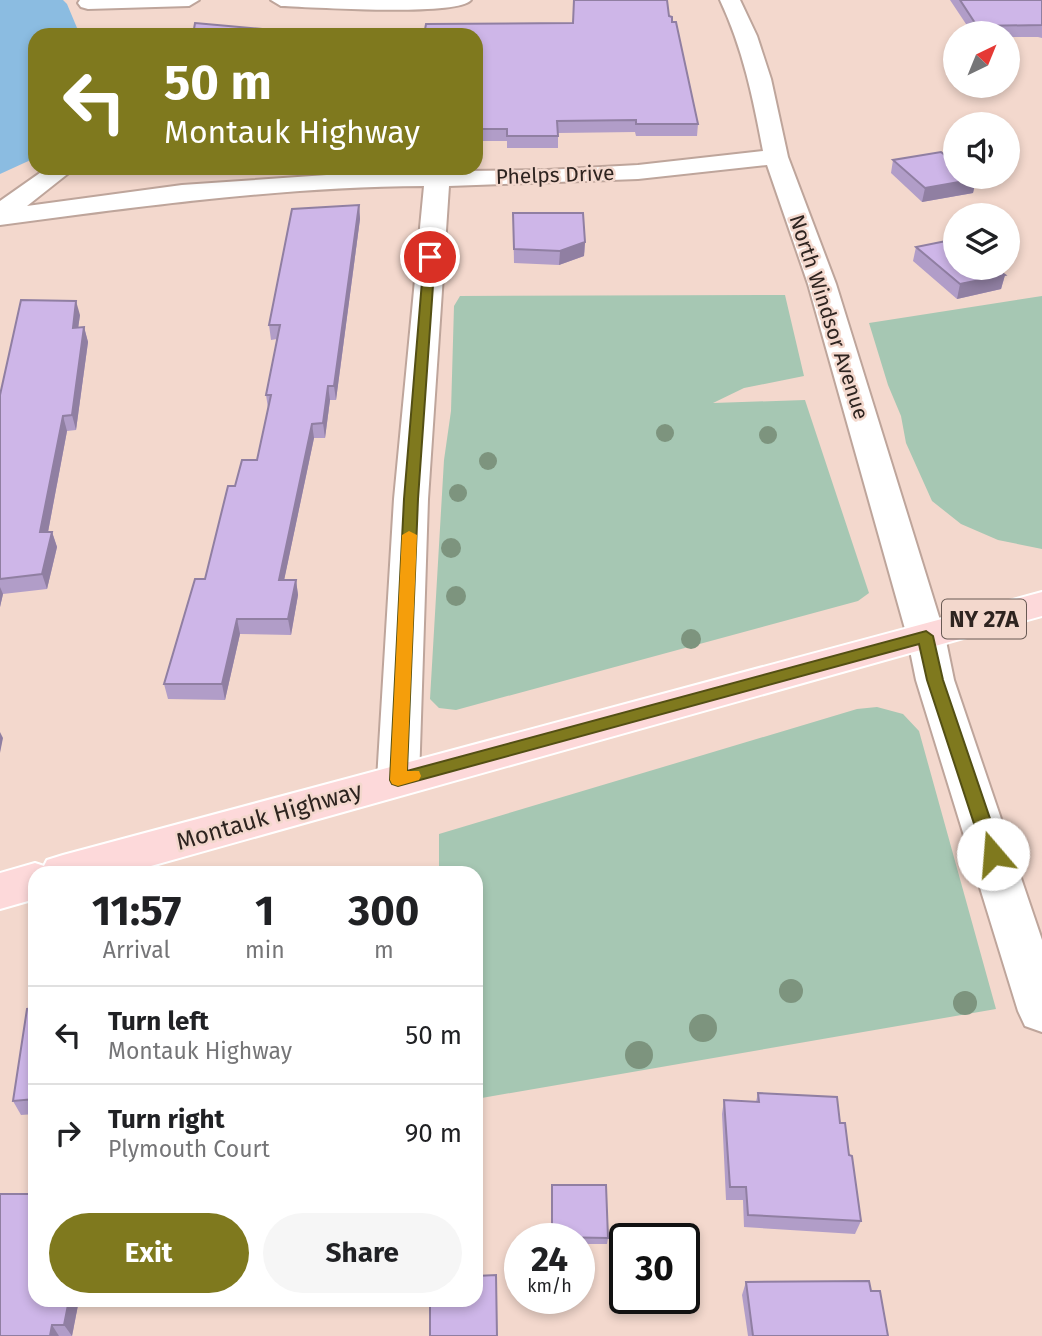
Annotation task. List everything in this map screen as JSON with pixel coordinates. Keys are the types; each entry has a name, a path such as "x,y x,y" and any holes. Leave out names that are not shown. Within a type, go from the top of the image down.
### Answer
{"main road":[{"name":"Montauk Highway","path":"88,866 1042,604"},
{"path":"0,891 28,883"}],"street":[{"path":"87,1 189,0"},
{"path":"281,0 409,4 461,0"},
{"name":"North Windsor Avenue","path":"730,0 747,36 760,79 776,156 822,284 926,636 935,680 1030,928 1042,1011"},
{"path":"87,1 101,23"},
{"name":"Phelps Drive","path":"0,215 183,193 437,177 547,177 638,172 776,156"},
{"path":"0,215 54,175"},
{"path":"398,780 411,499 437,177"}],"green space":[{"path":"785,295 804,376 744,388 713,403 805,400 869,593 858,601 456,710 439,708 430,699 444,460 451,411 454,306 460,296"},
{"path":"1042,296 1042,549 998,540 961,524 932,501 906,443 901,416 888,385 869,323"},
{"path":"877,707 903,714 919,731 996,1009 483,1098 483,866 439,866 439,834 857,709"}],"water":[{"path":"0,0 63,0 77,28 28,28 28,161 0,174"}],"building":[{"path":"574,0 667,0 669,16 672,17 672,22 676,22 698,124 636,124 636,120 557,121 558,136 507,136 507,129 483,129 483,28 425,28 426,24 573,23"},
{"path":"960,0 1042,0 1042,25 1020,25 1020,21 974,21"},
{"path":"195,23 252,28 194,28"},
{"path":"941,152 943,185 925,188 893,160"},
{"path":"359,205 334,386 328,386 323,423 312,424 279,580 296,580 288,619 237,619 222,684 164,684 195,579 205,579 228,486 235,486 242,460 257,460 271,395 266,395 280,325 269,325 292,209"},
{"path":"513,213 583,213 585,242 560,251 514,249"},
{"path":"943,242 943,270 916,247"},
{"path":"955,280 980,280 960,284"},
{"path":"21,300 76,301 73,328 84,327 72,415 63,416 40,532 52,532 42,574 0,579 0,395"},
{"path":"27,1009 28,1100 13,1101"},
{"path":"758,1093 837,1097 840,1123 845,1123 849,1155 852,1156 861,1221 748,1215 746,1187 730,1187 724,1100 759,1102"},
{"path":"552,1185 606,1185 608,1238 595,1238 595,1223 552,1223"},
{"path":"0,1194 28,1194 28,1307 68,1307 64,1325 52,1325 50,1336 0,1336"},
{"path":"496,1275 497,1336 430,1336 430,1307 483,1307 483,1276"},
{"path":"869,1281 871,1291 880,1291 888,1336 753,1336 746,1282"}],"slow traffic":[{"path":"409,535 398,780 413,776"}],"route":[{"path":"430,257 411,499 398,780 926,636 935,680 993,854"}]}
